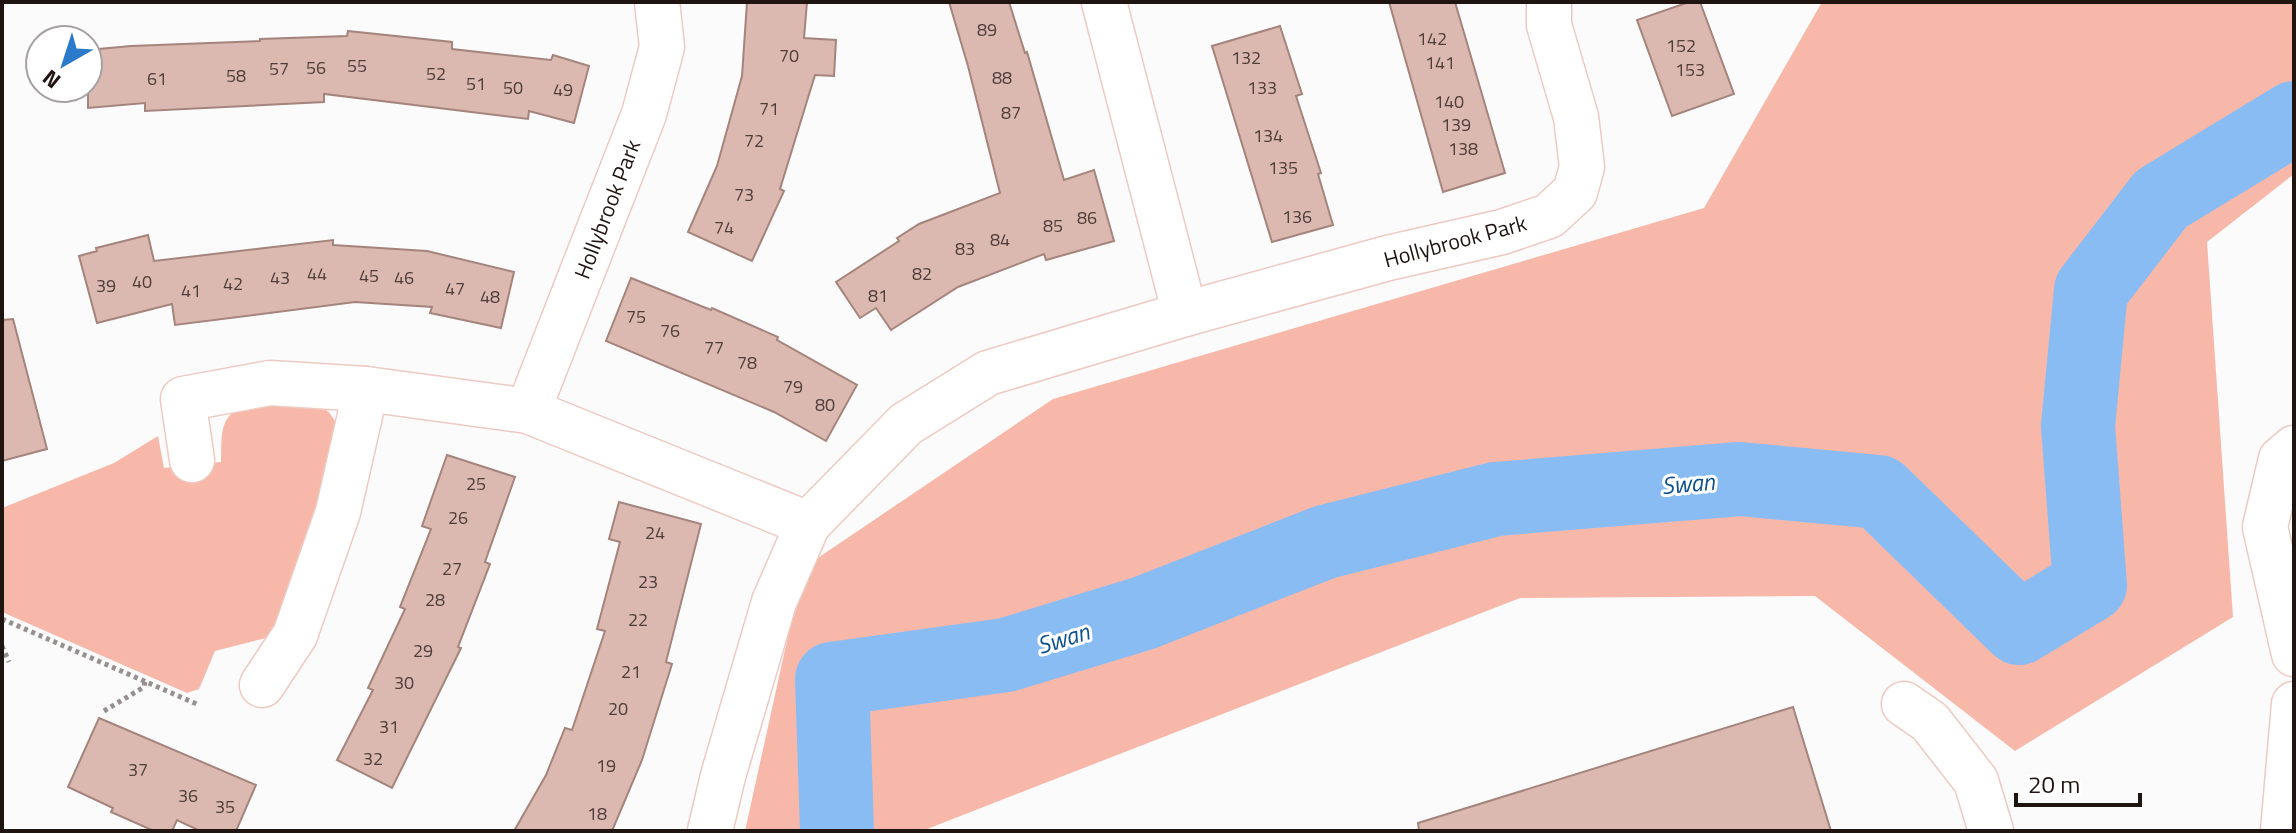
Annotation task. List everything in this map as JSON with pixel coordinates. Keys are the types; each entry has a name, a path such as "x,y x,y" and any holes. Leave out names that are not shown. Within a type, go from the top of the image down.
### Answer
{"street":[{"name":"Hollybrook Park","path":"528,411 644,114 662,47 657,2"},
{"path":"1104,2 1185,314"},
{"name":"Hollybrook Park","path":"710,831 774,602 808,524 906,424 988,373 1388,258 1502,232 1549,216 1575,192 1582,167 1576,117 1549,25 1549,2"},
{"path":"192,460 183,399 270,383 366,389 528,411 808,524"},
{"path":"262,685 295,635 300,621 338,512 366,389"},
{"path":"2294,448 2281,459 2265,527 2294,654"},
{"path":"1904,704 1930,722 1976,781 1991,831"},
{"path":"2283,831 2294,704"}],"path":[{"path":"2,619 199,705"},
{"path":"2,646 9,662"},
{"path":"104,711 144,687 145,681"}],"shaded area":[{"path":"1822,2 2294,2 2294,174 2207,242 2233,617 2015,751 1815,596 1520,598 922,831 745,831 803,568 1053,399 1704,208"},
{"path":"316,404 333,417 341,437 277,628 266,638 215,651 199,689 187,693 2,612 2,508 114,463 158,436 164,468 221,462 226,420 238,409 247,405"}],"building":[{"path":"747,2 807,2 804,38 836,40 834,76 815,75 780,189 784,191 752,261 688,232 717,166 742,76"},
{"path":"949,2 1009,2 1027,52 1064,180 1094,170 1114,241 1046,260 1044,254 958,287 891,330 876,308 860,318 836,282 899,241 897,238 919,224 1000,193"},
{"path":"1389,2 1455,2 1505,173 1443,192"},
{"path":"1689,2 1700,2 1734,94 1672,116 1637,20"},
{"path":"1280,26 1302,94 1296,96 1321,173 1318,174 1333,225 1272,242 1212,46"},
{"path":"348,31 452,42 452,49 551,60 553,55 589,66 574,123 529,111 528,119 324,94 324,102 145,111 145,103 88,108 88,104 104,104 104,49 347,36"},
{"path":"148,235 154,261 333,240 333,245 427,251 514,272 501,328 430,313 432,307 355,302 175,325 172,304 97,323 79,256 97,251 96,248"},
{"path":"631,278 778,337 777,340 857,385 826,441 774,412 606,341"},
{"path":"13,319 47,449 2,461 2,320"},
{"path":"447,455 515,477 485,562 490,564 458,647 461,648 392,788 337,760 373,690 368,688 405,609 400,607 431,529 422,526"},
{"path":"619,502 701,524 666,662 672,664 642,760 612,831 514,831 546,775 565,728 572,730 605,631 597,629 620,542 609,539"},
{"path":"1793,707 1831,831 1419,831 1418,823"},
{"path":"99,718 256,785 236,831 200,831 177,820 172,831 154,831 111,812 113,808 68,787"}],"waterway":[{"name":"Swan","path":"837,831 832,679 1006,655 1144,613 1325,542 1496,499 1740,479 1879,492 2019,628 2090,585 2078,426 2091,290 2161,199 2294,118"}]}
